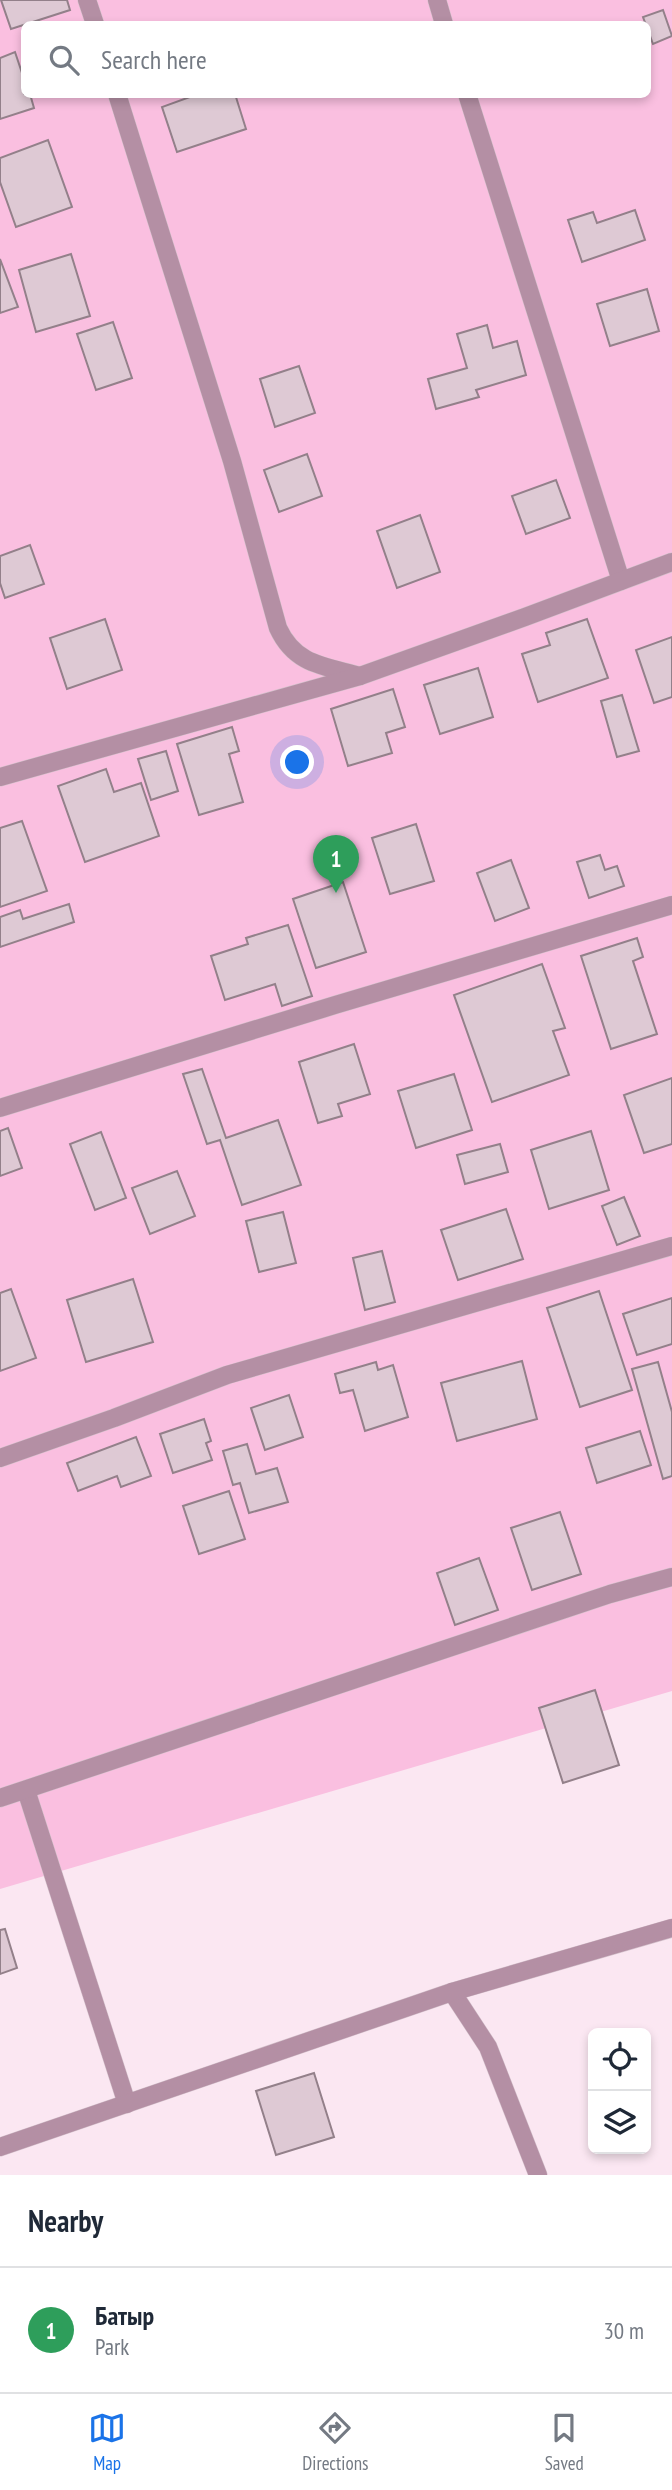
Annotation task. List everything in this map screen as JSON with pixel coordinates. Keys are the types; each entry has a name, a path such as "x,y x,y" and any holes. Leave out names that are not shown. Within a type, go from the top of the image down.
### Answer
{"street":[{"path":"87,0 93,21"},
{"path":"437,0 443,21"},
{"path":"118,98 232,461 278,628 283,639 298,656 309,662 360,676"},
{"path":"468,98 621,581"},
{"path":"0,777 360,676 672,562"},
{"path":"0,1108 672,905"},
{"path":"0,1458 227,1375 672,1247"},
{"path":"0,1798 610,1594 672,1577"},
{"path":"26,1790 127,2104"},
{"path":"0,2147 452,1992 672,1928"},
{"path":"452,1992 488,2048 538,2175"}],"shaded area":[{"path":"0,0 672,0 672,1691 0,1889"}],"building":[{"path":"1,0 67,0 70,10 36,21 21,21 21,26 11,29"},
{"path":"663,10 672,36 653,44 651,21 644,21 643,17"},
{"path":"15,52 21,70 21,98 31,98 34,108 0,119 0,58"},
{"path":"187,98 236,98 246,129 177,152 162,107"},
{"path":"48,140 72,207 16,227 0,182 0,158"},
{"path":"635,210 645,240 582,262 568,220 593,212 597,223"},
{"path":"71,254 90,316 36,332 19,270"},
{"path":"0,259 18,307 0,313"},
{"path":"647,289 659,331 610,346 597,304"},
{"path":"113,322 132,378 96,390 77,334"},
{"path":"487,325 493,348 517,341 526,375 476,390 479,397 436,409 428,379 467,368 457,334"},
{"path":"299,366 315,413 275,427 260,379"},
{"path":"307,454 322,496 279,512 264,470"},
{"path":"556,480 570,518 526,534 512,496"},
{"path":"420,515 440,572 397,588 377,531"},
{"path":"30,545 44,584 5,598 0,583 0,556"},
{"path":"105,619 122,670 67,689 50,638"},
{"path":"587,619 608,678 538,702 522,654 550,645 546,633"},
{"path":"672,637 672,697 654,703 636,650"},
{"path":"478,668 493,717 440,734 424,685"},
{"path":"393,689 405,727 386,733 392,753 348,766 331,709"},
{"path":"622,695 639,751 617,757 601,701"},
{"path":"232,727 239,751 229,754 243,802 199,815 177,744"},
{"path":"166,751 178,791 151,800 138,759"},
{"path":"106,769 114,792 141,783 159,836 85,862 58,786"},
{"path":"22,821 47,891 0,907 0,828"},
{"path":"416,824 434,881 390,894 372,838"},
{"path":"600,855 605,870 617,866 624,886 589,898 577,862"},
{"path":"511,860 529,908 495,921 477,873"},
{"path":"343,882 366,952 316,968 293,899"},
{"path":"69,904 74,922 0,947 0,917 20,910 23,919"},
{"path":"288,925 312,996 282,1006 275,984 225,1000 211,956 248,944 246,938"},
{"path":"637,938 643,957 633,961 657,1034 611,1049 581,956"},
{"path":"542,964 565,1028 553,1031 569,1075 492,1102 454,995"},
{"path":"354,1044 370,1094 338,1104 342,1116 318,1123 299,1062"},
{"path":"202,1069 226,1138 278,1120 301,1185 242,1205 220,1140 207,1144 183,1074"},
{"path":"454,1074 472,1130 416,1148 398,1091"},
{"path":"672,1078 672,1144 644,1153 624,1095"},
{"path":"8,1128 22,1168 0,1176 0,1131"},
{"path":"591,1131 609,1190 549,1209 531,1150"},
{"path":"101,1132 126,1198 95,1210 70,1144"},
{"path":"500,1144 508,1172 465,1184 457,1155"},
{"path":"177,1171 195,1216 150,1234 132,1188"},
{"path":"624,1197 640,1236 617,1245 602,1206"},
{"path":"506,1209 523,1259 458,1280 441,1230"},
{"path":"283,1212 296,1263 259,1272 246,1221"},
{"path":"382,1251 395,1302 365,1310 353,1258"},
{"path":"133,1279 153,1342 86,1362 67,1300"},
{"path":"11,1289 36,1358 0,1371 0,1293"},
{"path":"599,1291 632,1390 580,1407 547,1308"},
{"path":"672,1298 672,1344 637,1355 623,1314"},
{"path":"522,1361 537,1419 457,1441 441,1383"},
{"path":"376,1362 378,1370 393,1365 408,1417 365,1431 353,1390 340,1393 335,1374"},
{"path":"658,1362 672,1412 672,1476 663,1479 632,1369"},
{"path":"289,1395 303,1437 265,1450 251,1408"},
{"path":"204,1419 211,1441 206,1443 212,1460 173,1473 160,1434"},
{"path":"640,1431 651,1465 597,1483 586,1448"},
{"path":"136,1437 151,1476 121,1487 117,1476 78,1491 67,1463"},
{"path":"247,1444 256,1474 277,1468 288,1502 249,1513 240,1483 233,1485 223,1451"},
{"path":"229,1491 245,1539 199,1554 183,1506"},
{"path":"560,1512 581,1574 532,1590 511,1528"},
{"path":"479,1558 498,1610 455,1625 437,1573"},
{"path":"595,1690 619,1765 563,1783 539,1708"},
{"path":"5,1929 17,1968 0,1974 0,1930"},
{"path":"314,2073 334,2137 276,2155 256,2091"}],"place":[{"name":"Батыр","path":"336,893"}]}
